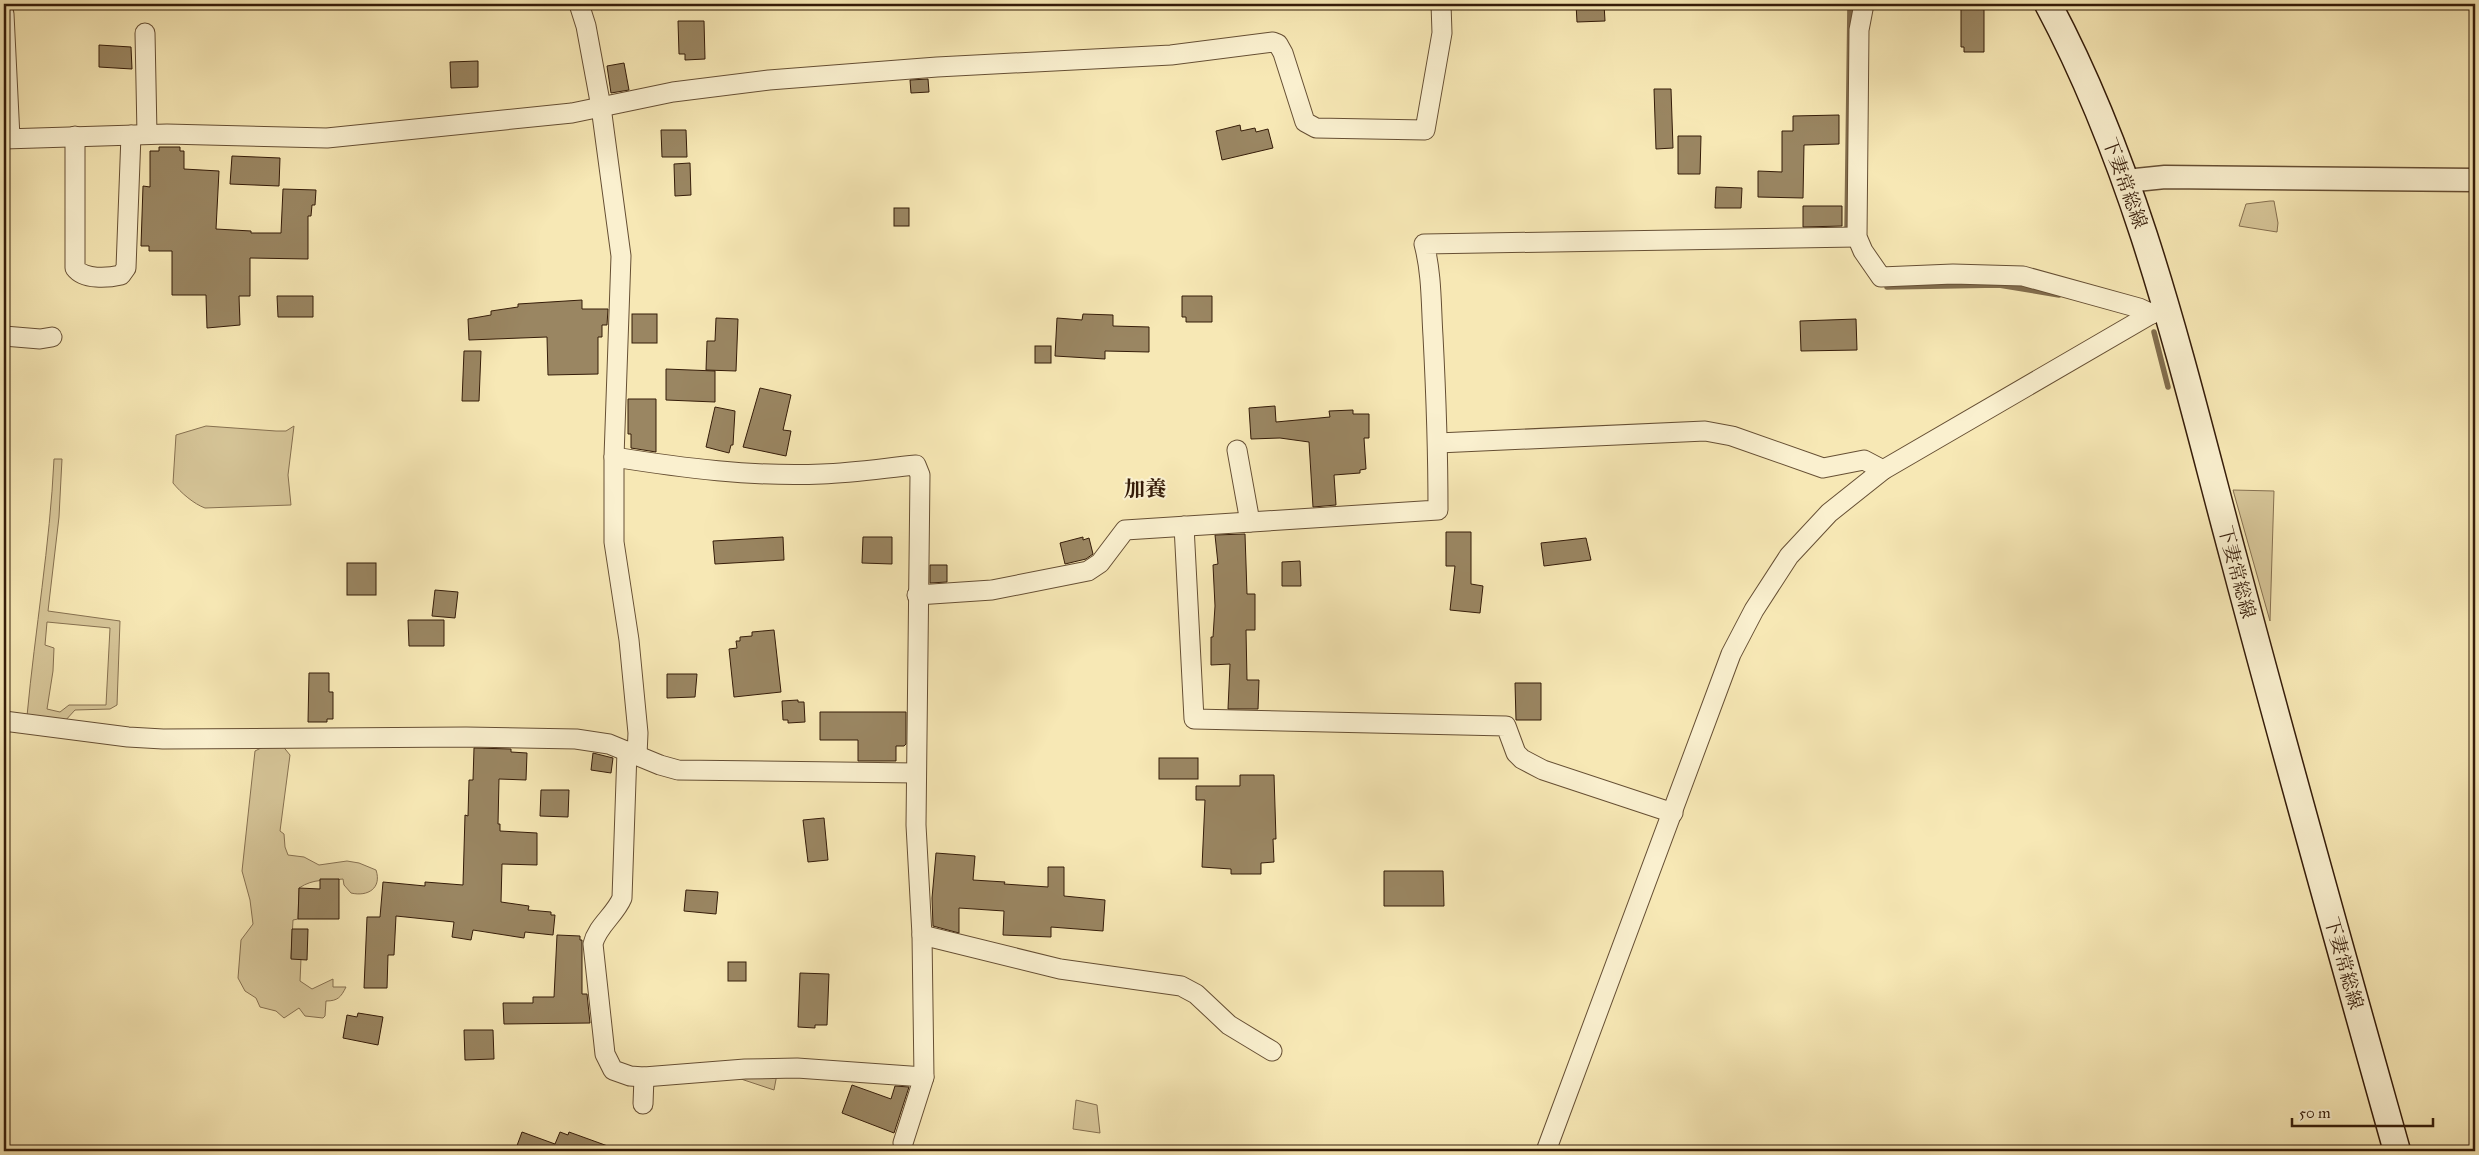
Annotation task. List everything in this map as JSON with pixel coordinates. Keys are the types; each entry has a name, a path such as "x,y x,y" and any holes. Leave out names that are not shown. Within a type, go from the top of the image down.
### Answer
{"main road":[{"name":"下妻常総線","path":"2048,4 2084,78 2126,181 2158,310 2270,696 2397,1151"}],"street":[{"path":"579,4 588,35 601,108 621,256 614,457 614,542 629,640 638,733 632,753 622,898 617,910 595,936 593,944 608,1063 613,1070 619,1073 644,1077 720,1070 796,1068 924,1077"},
{"path":"4,14 7,138 139,134 327,138 521,120 601,108 673,92 769,80 937,67 1171,55 1273,42 1278,44 1283,53 1305,122 1309,125 1316,128 1425,130 1442,33 1441,4"},
{"path":"1864,4 1859,30 1857,237 1863,250 1881,277 1953,274 2023,276 2158,310"},
{"path":"75,136 75,268 84,276 114,277 121,275 126,268 139,134 145,33"},
{"path":"2126,181 2165,177 2475,180"},
{"path":"917,595 992,590 1088,571 1100,563 1125,530 1438,510 1438,443 1431,293 1424,244 1857,237"},
{"path":"1546,1151 1731,654 1754,610 1789,556 1823,518 1883,470 2158,310"},
{"path":"4,336 40,339 52,337"},
{"path":"1438,443 1705,430 1732,436 1823,468 1864,460 1883,470"},
{"path":"1237,450 1250,522"},
{"path":"614,457 668,466 787,475 823,474 916,465 920,475 917,595 916,825 922,934 924,1077 903,1143"},
{"path":"1184,526 1194,719 1506,726 1516,753 1522,759 1543,770 1673,813"},
{"path":"4,721 128,737 163,739 466,737 576,739 609,744 660,766 687,771 916,773"},
{"path":"922,934 1060,969 1181,986 1196,994 1229,1025 1272,1051"},
{"path":"643,1104 644,1077"}],"shaded area":[{"path":"2274,201 2278,223 2277,232 2239,226 2246,204"},
{"path":"206,426 286,431 294,426 288,475 291,505 205,508 196,504 184,494 173,483 176,435"},
{"path":"54,459 62,459 59,517 48,611 120,621 117,705 110,709 75,710 64,722 27,716","holes":["47,622 110,628 106,705 69,705 60,712 47,709 53,671 54,648 45,645"]},
{"path":"2233,490 2274,491 2270,621"},
{"path":"281,744 290,755 280,831 284,834 288,855 304,857 319,865 347,861 359,863 376,870 377,876 377,882 372,890 363,894 351,893 344,885 343,879 315,881 299,888 298,919 293,920 291,958 301,959 300,981 312,989 333,979 333,987 346,987 339,998 326,1001 325,1016 323,1018 305,1016 299,1008 284,1018 276,1011 260,1007 256,998 245,991 238,978 241,940 253,924 250,900 242,871 255,751 263,747"},
{"path":"777,1074 774,1090 732,1076"},
{"path":"1076,1100 1097,1105 1100,1133 1073,1129"}],"building":[{"path":"1576,4 1604,4 1605,21 1577,22"},
{"path":"1961,8 1984,8 1984,52 1964,52 1964,47 1961,47"},
{"path":"678,21 704,21 705,59 685,60 685,54 679,54"},
{"path":"99,45 131,47 132,69 99,67"},
{"path":"478,61 478,87 451,88 450,62"},
{"path":"624,63 629,90 611,93 607,66"},
{"path":"928,79 929,92 911,93 910,80"},
{"path":"1654,89 1671,89 1673,148 1656,149"},
{"path":"1839,115 1839,144 1804,145 1803,198 1758,197 1758,171 1782,172 1782,131 1793,131 1793,116"},
{"path":"1240,125 1241,131 1255,128 1256,132 1268,129 1273,148 1222,160 1216,131"},
{"path":"661,130 686,130 687,157 662,157"},
{"path":"1678,136 1701,136 1700,174 1678,174"},
{"path":"159,147 180,147 180,151 184,151 184,169 219,171 216,229 251,231 251,233 281,233 283,189 316,190 315,205 312,205 311,216 308,216 308,259 250,258 250,296 239,296 240,325 207,328 206,295 172,295 172,251 149,251 149,246 141,246 143,186 150,187 150,151 159,151"},
{"path":"232,156 280,158 279,186 230,184"},
{"path":"690,163 691,195 675,196 674,164"},
{"path":"1716,187 1742,188 1741,208 1715,208"},
{"path":"1803,206 1842,206 1842,226 1803,227"},
{"path":"894,208 909,208 909,226 894,226"},
{"path":"277,296 313,296 313,317 278,317"},
{"path":"1182,296 1212,296 1212,322 1186,322 1186,317 1182,317"},
{"path":"582,300 582,309 608,309 607,325 602,325 602,337 598,337 598,374 548,375 547,337 469,340 468,319 491,315 491,311 518,307 518,304"},
{"path":"632,314 657,314 657,343 632,343"},
{"path":"1083,314 1113,315 1113,326 1149,327 1149,352 1105,351 1105,359 1055,356 1057,318 1082,320"},
{"path":"716,318 738,319 736,371 706,370 707,341 715,341"},
{"path":"1856,319 1857,350 1801,351 1800,321"},
{"path":"1035,346 1051,346 1051,363 1035,363"},
{"path":"464,351 481,351 479,401 462,401"},
{"path":"666,369 715,371 715,402 666,400"},
{"path":"760,388 791,395 783,430 791,431 786,456 743,447"},
{"path":"628,399 656,399 656,452 631,448 631,434 628,434"},
{"path":"1275,406 1276,422 1330,417 1329,411 1353,410 1353,414 1369,414 1369,438 1364,438 1366,469 1360,470 1360,473 1334,475 1336,505 1313,507 1309,442 1280,438 1251,439 1249,408"},
{"path":"715,407 735,411 733,445 731,445 729,453 706,447"},
{"path":"1446,532 1471,532 1471,584 1483,586 1480,613 1450,610 1455,566 1446,566"},
{"path":"1245,534 1247,594 1255,594 1255,630 1246,630 1247,680 1259,680 1258,709 1228,709 1230,664 1211,665 1211,637 1213,637 1215,606 1213,565 1218,564 1215,535"},
{"path":"783,537 784,560 715,564 713,541"},
{"path":"863,537 892,537 892,564 862,563"},
{"path":"1083,537 1083,540 1089,538 1093,554 1086,559 1065,564 1060,543"},
{"path":"1586,538 1591,560 1544,566 1541,543"},
{"path":"1300,561 1301,586 1282,586 1282,562"},
{"path":"347,563 376,563 376,595 347,595"},
{"path":"930,565 947,565 947,582 930,583"},
{"path":"435,590 458,592 455,618 432,616"},
{"path":"408,620 444,620 444,646 409,646"},
{"path":"774,630 781,692 734,697 729,649 737,648 736,641 740,641 740,637 752,636 752,632"},
{"path":"309,673 329,673 329,692 333,692 333,719 327,719 327,722 308,722"},
{"path":"667,674 697,674 695,697 667,698"},
{"path":"1515,683 1541,683 1541,720 1516,720"},
{"path":"798,700 798,702 804,702 805,722 788,723 788,720 783,720 782,701"},
{"path":"820,712 906,712 906,744 904,746 896,746 896,761 858,761 858,740 820,740"},
{"path":"474,748 511,749 511,752 527,753 526,780 499,779 498,824 500,824 500,831 537,833 537,865 502,864 501,902 529,906 528,910 551,912 551,915 555,915 553,935 525,932 524,938 473,930 471,940 452,937 454,922 396,916 394,955 388,955 387,988 364,988 367,917 380,917 383,882 425,886 425,882 463,885 465,815 468,816 469,780 473,780"},
{"path":"593,753 613,758 611,773 591,770"},
{"path":"1159,758 1198,758 1198,779 1159,779"},
{"path":"1240,775 1274,775 1276,839 1273,839 1274,862 1261,863 1261,874 1231,874 1231,869 1202,867 1205,800 1196,800 1196,786 1240,786"},
{"path":"541,790 569,790 568,817 540,816"},
{"path":"824,818 828,860 808,862 803,820"},
{"path":"936,853 975,856 973,880 1005,882 1004,884 1048,887 1048,867 1064,867 1064,896 1105,900 1103,931 1051,927 1051,937 1003,935 1004,911 959,908 959,933 933,926 932,898"},
{"path":"1384,871 1443,871 1444,906 1384,906"},
{"path":"320,879 339,879 339,919 298,919 299,888 320,889"},
{"path":"686,890 718,892 716,914 684,911"},
{"path":"292,929 308,929 307,960 291,959"},
{"path":"557,935 580,936 580,940 582,940 582,994 587,994 590,1023 504,1024 503,1003 533,1003 533,997 554,997"},
{"path":"728,962 746,962 746,981 728,981"},
{"path":"800,973 829,974 827,1025 815,1025 815,1028 798,1027"},
{"path":"358,1013 383,1017 378,1045 343,1038 347,1015 357,1017"},
{"path":"464,1030 493,1030 494,1059 465,1060"},
{"path":"852,1085 891,1099 895,1086 909,1087 894,1133 842,1113"},
{"path":"522,1132 555,1144 560,1132 568,1135 569,1132 616,1149 615,1151 515,1151"}],"waterway":[{"path":"1847,229 1850,4"},
{"path":"1887,287 1999,285 2059,295"},
{"path":"2154,332 2168,387"}],"district":[{"name":"加養","path":"1145,489"}]}
